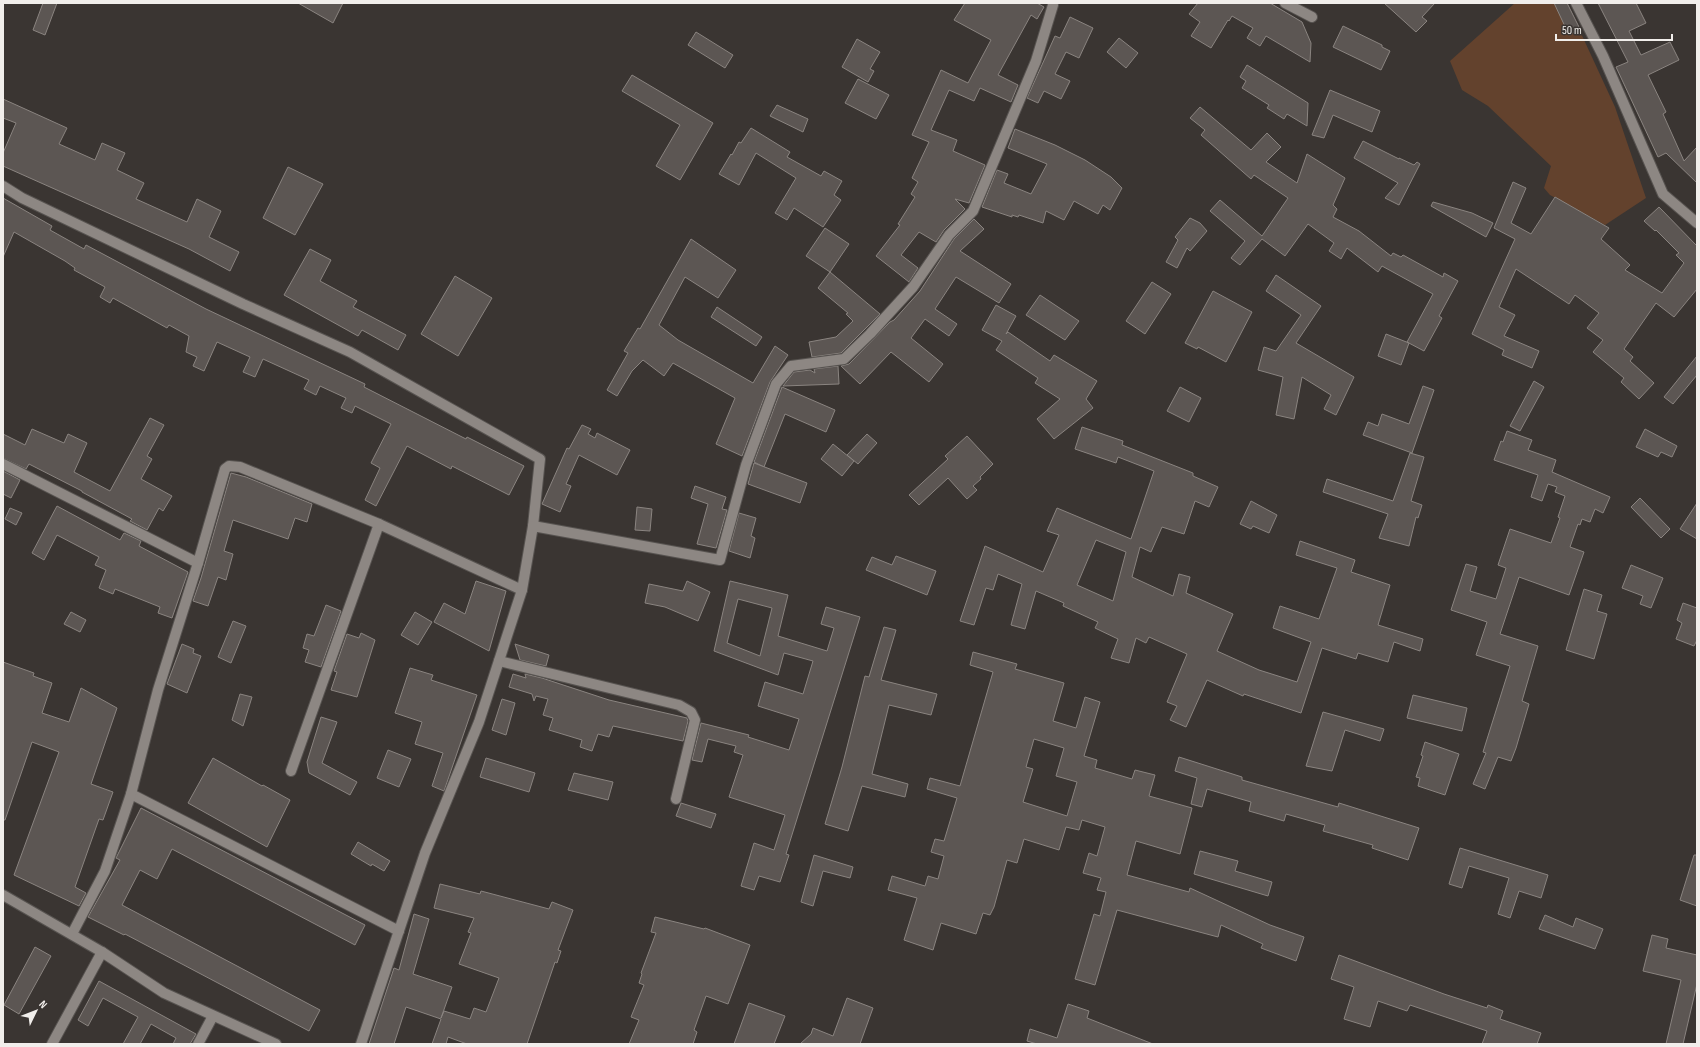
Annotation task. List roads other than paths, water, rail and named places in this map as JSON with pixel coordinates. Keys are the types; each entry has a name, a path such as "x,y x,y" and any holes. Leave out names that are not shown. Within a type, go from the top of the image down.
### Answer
{"street":[{"path":"1285,3 1312,17"},
{"path":"1576,3 1603,56 1663,194 1697,223"},
{"path":"533,526 720,560 746,464 776,384 791,366 804,363 844,359 870,334 913,287 949,235 973,211 1036,61 1052,4"},
{"path":"3,186 29,201 243,304 350,352 540,459 533,526 522,590 479,722 425,853 361,1044"},
{"path":"3,464 198,563"},
{"path":"72,934 106,871 131,794 158,690 198,563 225,469 229,466 240,467 379,524 522,590"},
{"path":"291,771 379,524"},
{"path":"499,661 679,706 689,710 694,716 694,726 676,799"},
{"path":"131,794 399,931"},
{"path":"3,896 102,952 164,993 276,1044"},
{"path":"52,1044 102,952"},
{"path":"198,1044 213,1016"}]}
